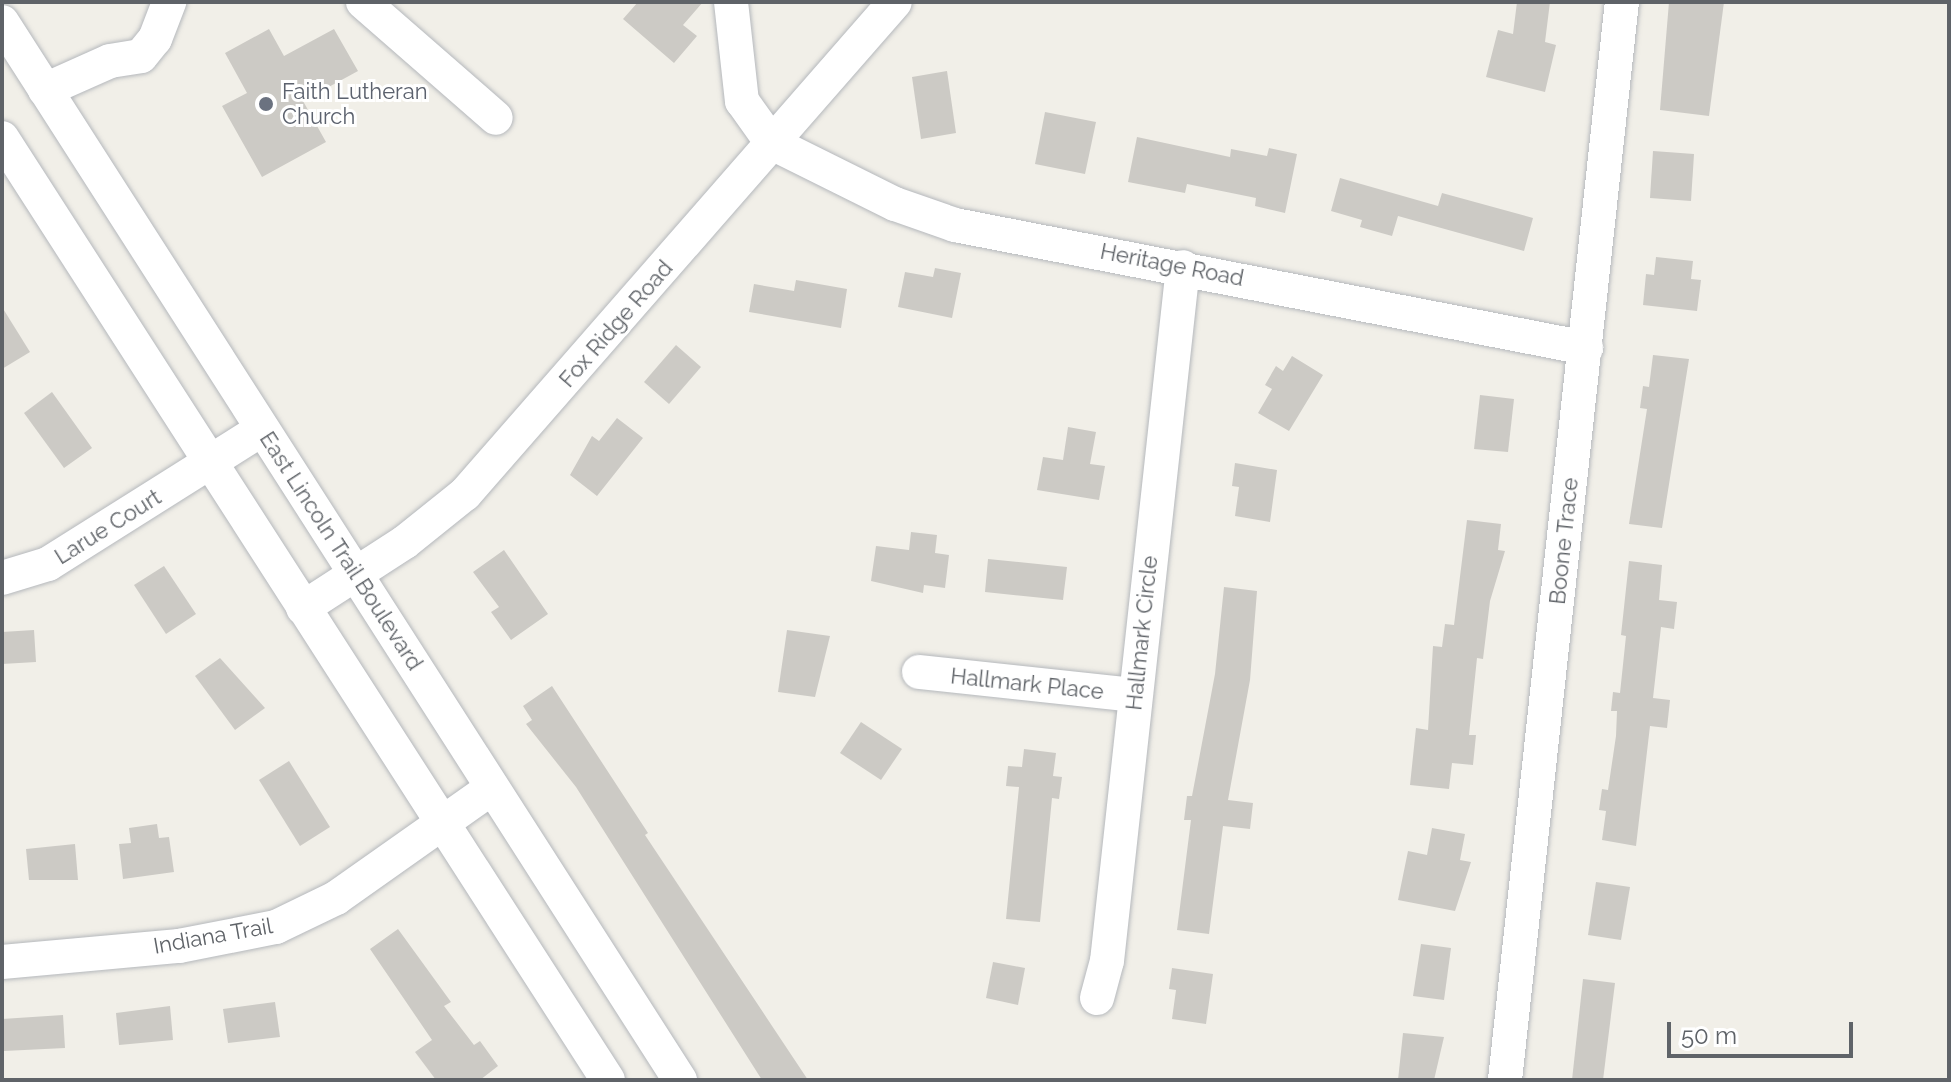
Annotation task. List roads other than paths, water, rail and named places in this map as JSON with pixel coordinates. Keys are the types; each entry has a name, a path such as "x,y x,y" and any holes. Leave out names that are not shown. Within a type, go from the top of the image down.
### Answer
{"street":[{"path":"45,90 110,61 141,56 155,39 169,2"},
{"path":"363,2 496,118"},
{"path":"731,2 742,101 772,143"},
{"name":"Fox Ridge Road","path":"303,608 356,574 465,494 895,2"},
{"name":"Boone Trace","path":"1505,1080 1622,2"},
{"name":"East Lincoln Trail Boulevard","path":"2,22 680,1080"},
{"path":"2,138 208,463 608,1080"},
{"name":"Heritage Road","path":"772,143 851,185 955,225 1586,348"},
{"name":"Hallmark Circle","path":"1097,998 1107,961 1183,267"},
{"name":"Larue Court","path":"2,578 48,564 262,429"},
{"name":"Hallmark Place","path":"919,672 1135,695"},
{"name":"Indiana Trail","path":"2,962 179,946 276,927 336,898 492,788"}],"place":[{"name":"Faith Lutheran Church","path":"266,104"}]}
